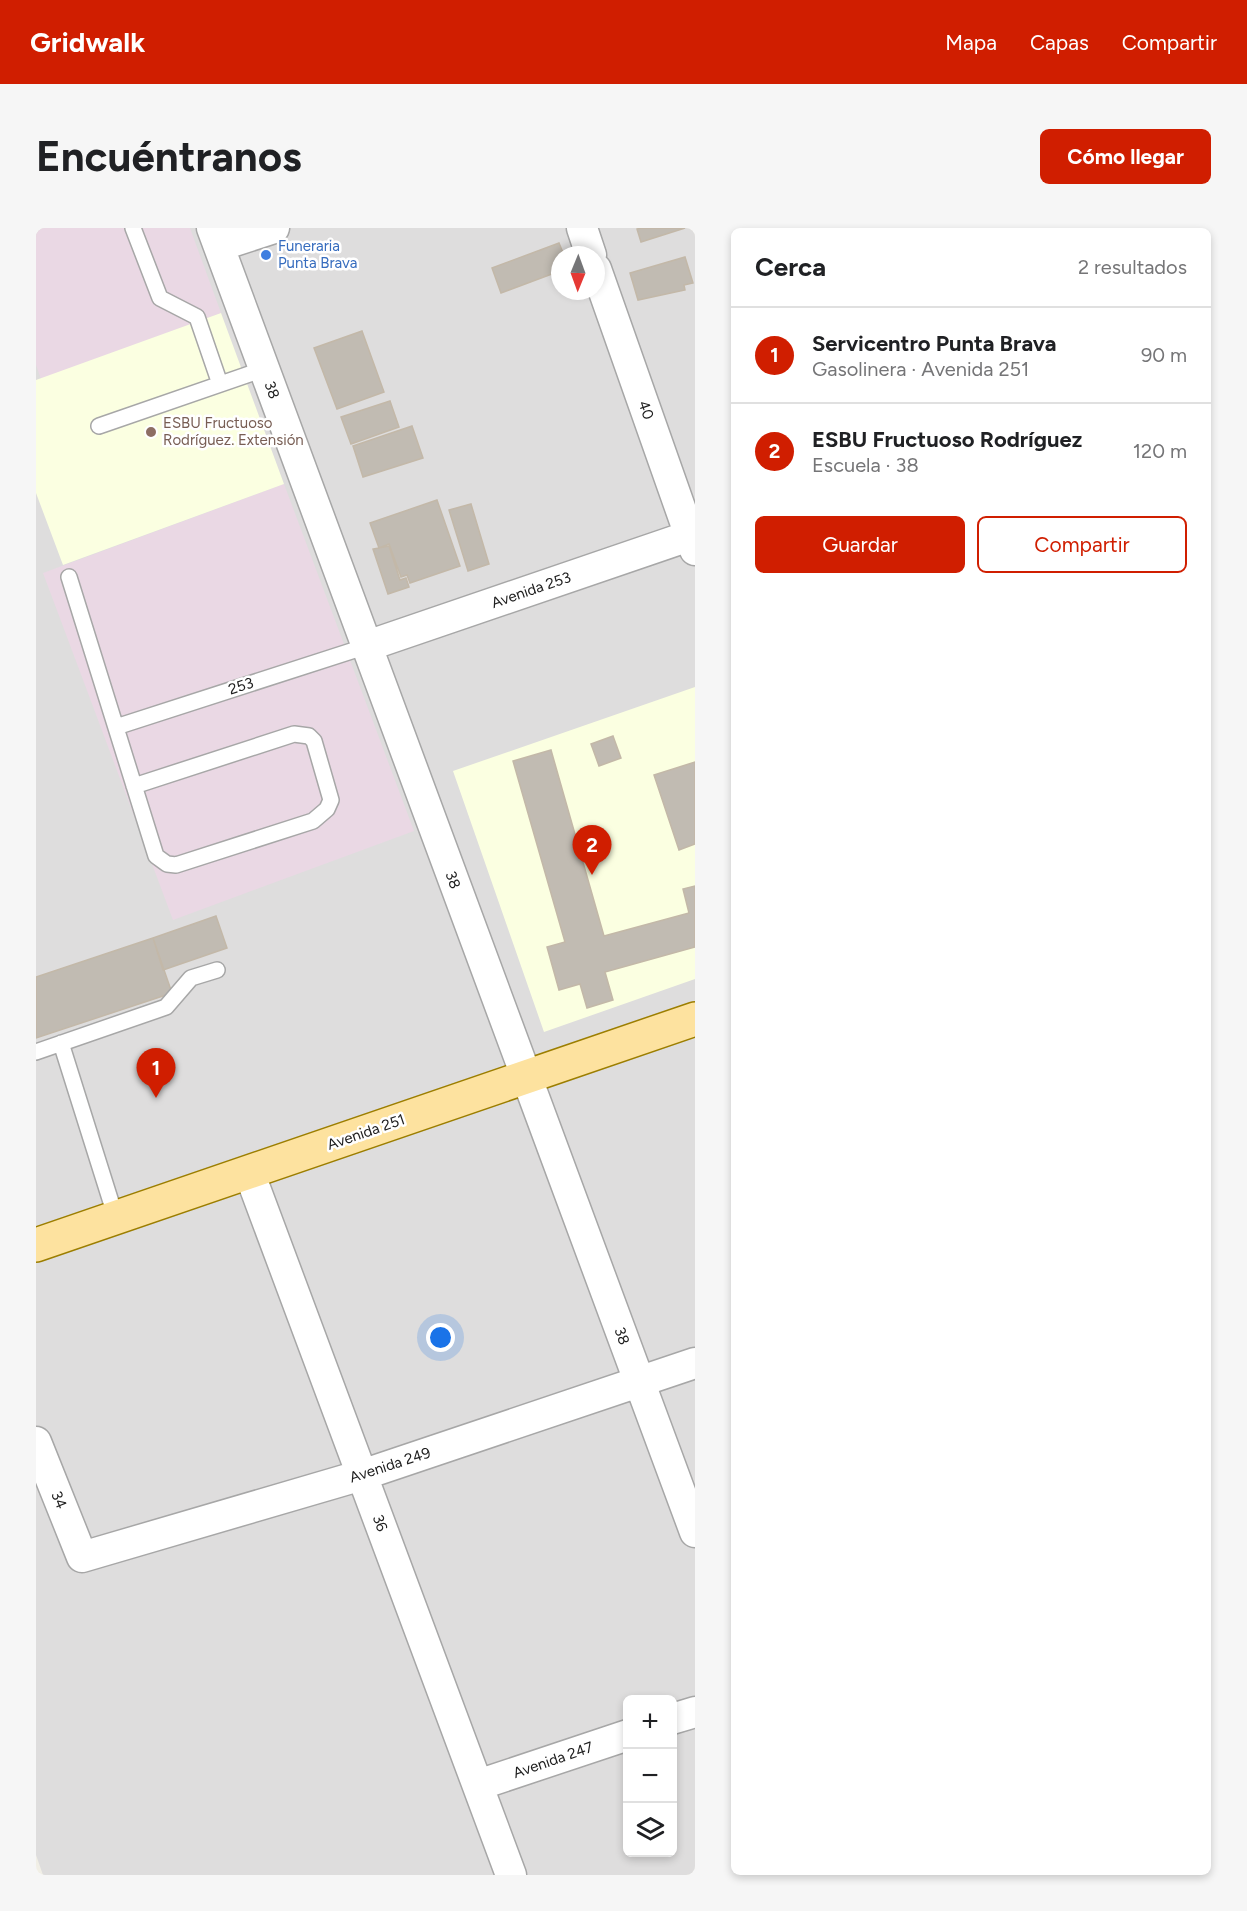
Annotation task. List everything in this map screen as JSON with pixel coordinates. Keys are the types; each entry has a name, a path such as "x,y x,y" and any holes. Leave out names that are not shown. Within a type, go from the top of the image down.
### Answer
{"main road":[{"name":"Avenida 251","path":"36,1245 695,1019"}],"street":[{"path":"215,237 274,228"},
{"path":"582,228 588,246"},
{"name":"38","path":"215,237 695,1532"},
{"name":"40","path":"605,294 693,540"},
{"name":"Avenida 253","path":"367,646 693,540"},
{"name":"36","path":"249,1172 511,1875"},
{"name":"Avenida 249","path":"82,1557 362,1475 695,1363"},
{"name":"34","path":"36,1442 82,1557"},
{"path":"677,1717 695,1712"},
{"name":"Avenida 247","path":"478,1785 623,1735"}],"lane":[{"path":"133,228 160,298 197,317 220,384"},
{"path":"99,426 264,369"},
{"path":"69,577 116,727 134,786 156,856 166,864 176,865 314,821 327,809 331,800 315,741 303,734 294,734 134,786"},
{"name":"253","path":"116,727 367,646"},
{"path":"36,1052 166,1007 191,978 217,970"},
{"path":"61,1043 116,1218"}],"shaded area":[{"path":"36,228 695,228 695,1875 43,1875 36,1855"},
{"path":"36,228 190,228 221,313 41,379 36,365"},
{"name":"ESBU Fructuoso Rodríguez. Extensión","path":"221,313 284,484 63,565 36,493 36,380"},
{"path":"284,484 414,831 173,920 43,573"},
{"path":"695,687 695,979 544,1032 453,771"}],"building":[{"path":"685,228 641,242 637,229"},
{"path":"559,243 560,246 551,246 551,274 501,293 492,268"},
{"path":"685,257 693,283 684,285 685,290 638,300 630,273"},
{"path":"362,331 384,392 337,409 314,348"},
{"path":"390,401 399,427 351,444 341,417"},
{"path":"412,426 423,458 363,477 353,446"},
{"path":"437,500 460,566 410,583 407,575 401,577 389,544 379,548 370,523"},
{"path":"471,504 489,564 468,571 449,510"},
{"path":"389,546 400,580 406,578 409,587 388,594 373,549"},
{"path":"613,736 621,758 599,766 591,744"},
{"path":"551,750 604,936 689,913 683,889 695,886 695,947 605,972 613,1000 587,1008 580,984 559,990 547,947 565,942 513,761"},
{"path":"695,762 695,844 679,850 654,775"},
{"path":"216,916 227,948 163,970 153,938"},
{"path":"153,938 172,993 36,1038 36,977"}],"place":[{"name":"Funeraria Punta Brava","path":"266,255"},
{"name":"ESBU Fructuoso Rodríguez. Extensión","path":"151,432"},
{"name":"ESBU Fructuoso Rodríguez","path":"592,875"},
{"name":"Servicentro Punta Brava","path":"156,1098"}]}
